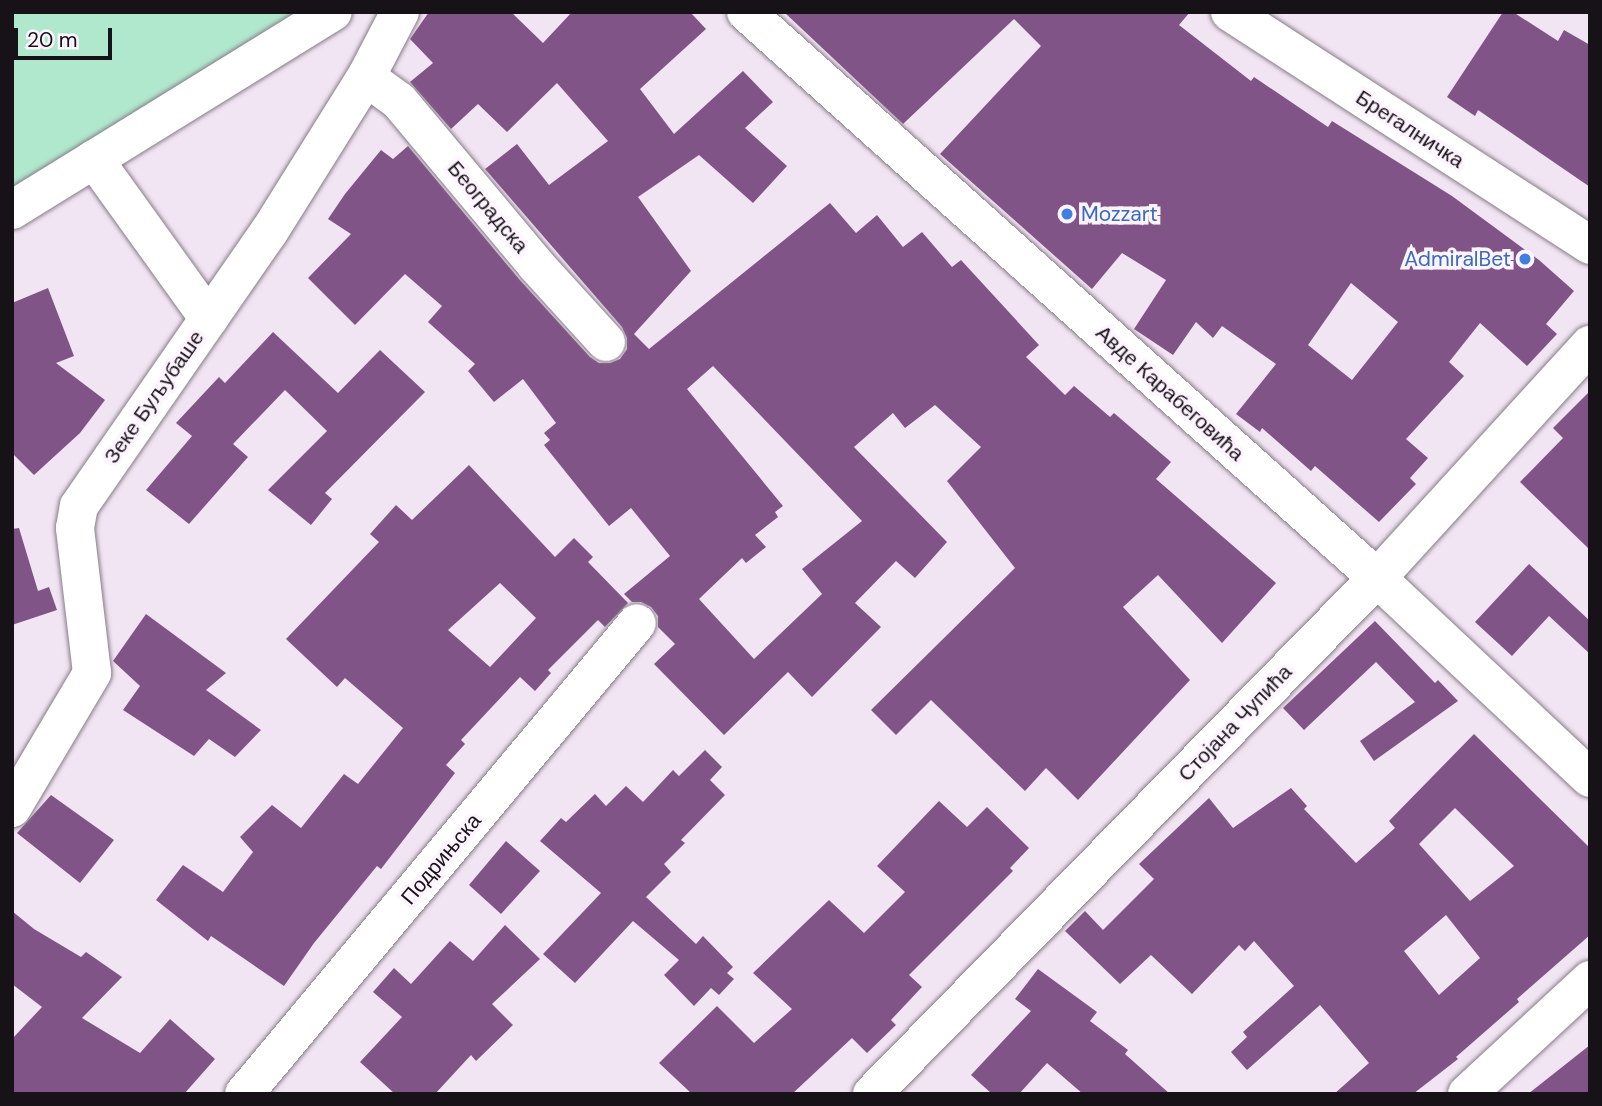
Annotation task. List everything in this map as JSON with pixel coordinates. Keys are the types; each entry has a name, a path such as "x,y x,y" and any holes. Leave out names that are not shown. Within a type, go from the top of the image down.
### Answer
{"street":[{"path":"12,210 333,12"},
{"name":"Зеке Буљубаше","path":"12,808 92,673 75,528 79,506 269,232 366,77 400,12"},
{"name":"Авде Карабеговића","path":"746,12 1377,578 1590,778"},
{"name":"Брегалничка","path":"1230,12 1590,245"},
{"name":"Београдска","path":"366,77 399,102 536,265 606,342"},
{"path":"94,159 209,319"},
{"name":"Стојана Чупића","path":"872,1094 1377,578 1590,345"},
{"name":"Подрињска","path":"244,1094 637,624"},
{"path":"1467,1094 1590,980"}],"green space":[{"path":"12,12 305,12 12,195"}],"building":[{"path":"429,12 511,12 543,43 572,12 690,12 706,29 640,89 674,134 743,71 773,102 745,128 787,166 753,203 699,155 638,197 691,271 634,334 649,349 830,203 856,233 877,215 903,247 922,232 952,267 961,260 1039,345 1026,357 1065,395 1074,386 1110,417 1114,413 1171,462 1156,479 1276,583 1222,643 1158,575 1123,607 1190,680 1078,800 1046,768 1025,791 931,700 896,735 871,710 1015,568 947,481 981,447 935,405 905,428 893,413 854,447 947,542 915,578 896,561 855,603 881,627 812,697 788,672 724,735 654,664 675,644 658,627 658,616 651,607 641,602 632,602 624,594 670,556 631,508 609,526 544,445 550,440 544,433 556,423 523,379 494,402 468,371 475,364 428,322 442,306 405,274 355,325 308,278 351,234 328,219 345,194 381,150 393,159 408,146 519,279 590,357 599,363 610,363 620,359 627,349 627,338 622,327 485,169 517,144 549,185 608,141 557,83 507,132 478,104 451,129 410,82 433,63 410,39","holes":["713,366 862,521 802,569 822,594 754,659 699,599 742,558 746,563 766,547 755,535 778,517 775,512 783,506 687,389"]},
{"path":"784,12 1190,12 1179,25 1251,81 1254,77 1328,127 1332,121 1452,196 1539,260 1574,291 1546,324 1557,334 1527,366 1480,323 1449,362 1464,376 1406,439 1428,458 1410,478 1416,484 1379,522 1315,466 1311,471 1262,428 1260,432 1236,414 1276,364 1222,326 1213,338 1196,322 1173,355 1134,329 1166,280 1122,253 1092,289 940,154 1041,46 1014,19 903,124","holes":["1351,283 1398,322 1352,380 1308,345"]},
{"path":"1503,12 1513,12 1558,41 1564,30 1590,45 1590,187 1478,110 1475,116 1447,97"},
{"path":"48,288 74,356 56,363 105,400 80,433 34,475 12,453 12,303"},
{"path":"273,332 338,393 380,350 425,392 325,493 332,499 311,525 268,490 327,431 285,390 233,444 248,457 189,524 146,490 192,436 176,423 219,377 225,383"},
{"path":"1590,391 1590,550 1520,482 1563,438 1553,428"},
{"path":"469,465 555,557 574,538 593,557 588,562 628,603 605,627 598,620 548,670 551,673 535,691 520,677 461,740 465,744 446,765 455,773 381,869 377,866 314,943 284,986 211,936 208,941 156,900 183,865 223,892 253,852 240,837 272,805 301,828 344,774 358,784 403,728 345,678 337,687 286,639 379,542 370,534 396,505 412,520","holes":["500,583 536,618 490,667 448,630"]},
{"path":"19,528 38,591 49,587 57,610 12,625 12,529"},
{"path":"1529,564 1590,621 1590,654 1549,616 1512,656 1475,622"},
{"path":"146,614 226,673 206,690 261,730 235,757 209,739 194,756 123,710 140,686 113,661"},
{"path":"1375,621 1435,683 1438,680 1458,701 1374,761 1360,741 1415,702 1376,662 1304,730 1283,708"},
{"path":"1474,734 1590,848 1590,935 1517,999 1519,1002 1456,1057 1458,1059 1413,1094 1334,1094 1369,1063 1320,1005 1247,1070 1231,1052 1247,1037 1243,1032 1294,986 1254,941 1245,951 1239,945 1192,994 1151,955 1120,984 1065,931 1085,911 1103,930 1154,879 1139,864 1209,798 1233,828 1291,788 1307,806 1304,809 1356,863 1395,828 1389,821","holes":["1455,808 1514,866 1470,901 1419,844","1446,915 1480,958 1439,995 1404,951"]},
{"path":"705,750 722,767 710,780 725,795 681,840 685,843 664,864 671,872 646,897 696,944 703,936 733,967 727,973 734,979 719,995 711,988 694,1006 664,975 679,960 633,921 575,983 543,954 601,893 540,841 561,818 566,822 595,794 606,806 626,786 643,802 673,770 679,776"},
{"path":"51,795 114,840 80,883 17,833"},
{"path":"939,801 967,827 987,807 1029,848 1010,868 1013,871 909,975 922,987 891,1020 896,1025 867,1053 852,1038 792,1094 692,1094 659,1063 717,1006 754,1043 792,1009 753,973 829,900 864,933 905,892 877,866"},
{"path":"506,841 540,871 501,914 469,885"},
{"path":"12,911 34,929 81,957 86,952 122,977 82,1018 140,1053 170,1019 215,1059 184,1094 12,1094 12,1039 42,1007 12,984"},
{"path":"505,925 540,959 492,1004 513,1025 476,1061 471,1055 435,1094 395,1094 360,1062 402,1017 373,992 394,968 411,984 450,941 473,961"},
{"path":"1038,969 1097,1012 1090,1021 1128,1050 1125,1054 1170,1094 1083,1094 1047,1063 1019,1094 992,1094 971,1075 1031,1011 1015,999"},
{"path":"1590,1045 1590,1094 1528,1094"}],"place":[{"name":"Mozzart","path":"1067,214"},
{"name":"AdmiralBet","path":"1525,259"}]}
